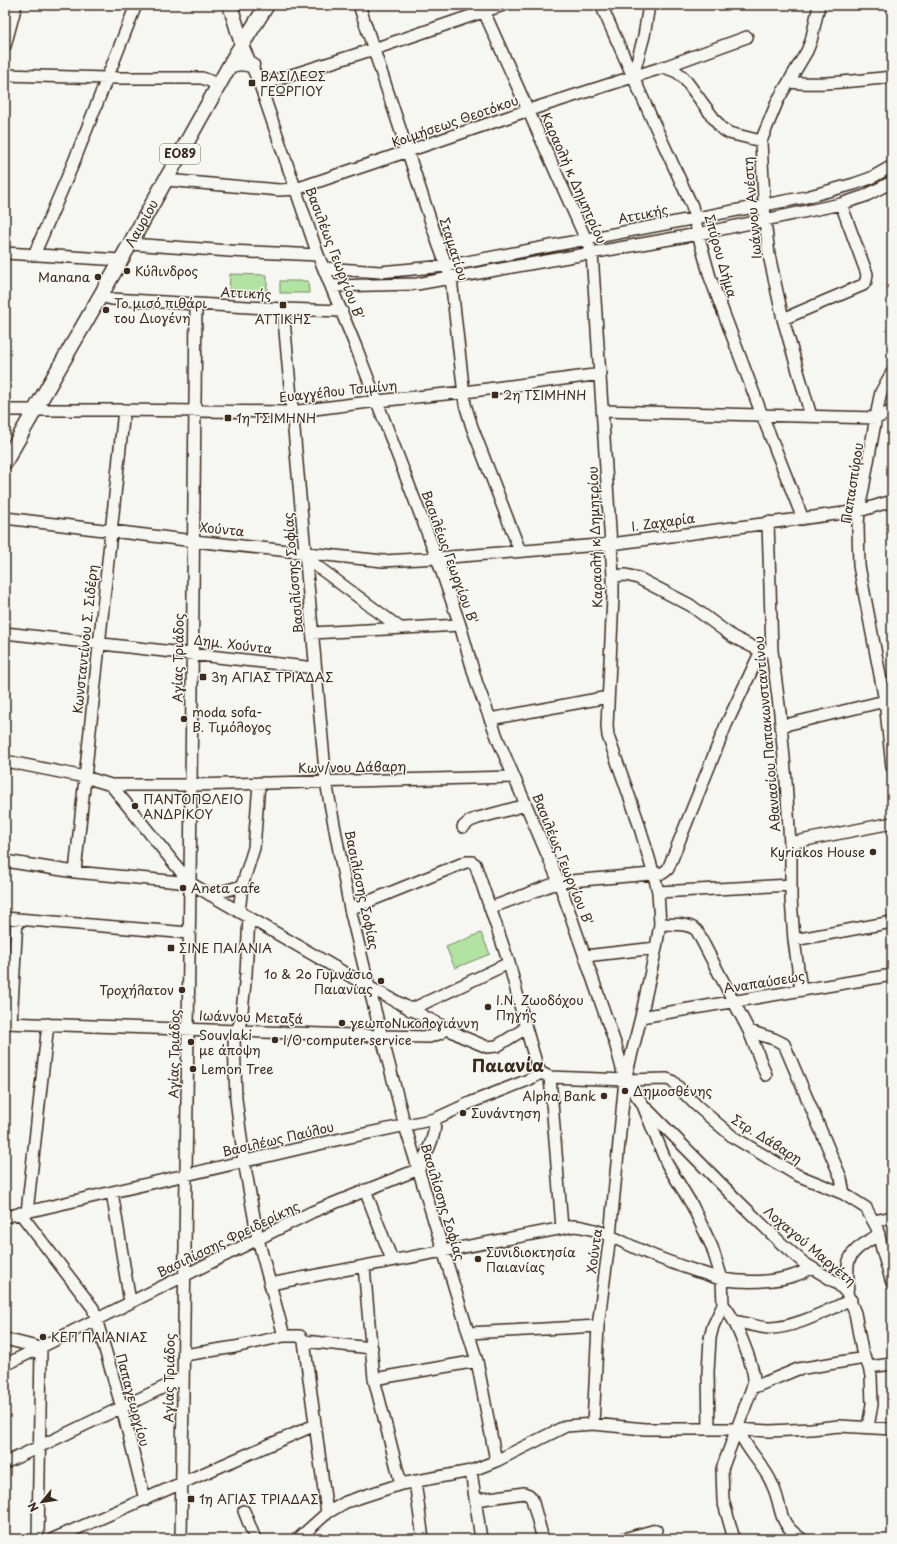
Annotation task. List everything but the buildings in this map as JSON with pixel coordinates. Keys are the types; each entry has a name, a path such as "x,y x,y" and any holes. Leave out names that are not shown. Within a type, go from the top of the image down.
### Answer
{"main road":[{"path":"230,5 242,44"},
{"name":"Λαυρίου","path":"5,462 122,260 242,44 267,5"},
{"path":"230,65 241,63 252,65"}],"street":[{"path":"5,46 16,5"},
{"path":"34,255 73,164 136,5"},
{"name":"Σταματίου","path":"359,5 438,243 452,278 465,392 465,404 472,427 520,551"},
{"path":"260,85 374,49 483,8 503,5"},
{"name":"Σπύρου Δήμα","path":"601,5 692,206 710,277 803,518"},
{"path":"633,76 644,36 649,5"},
{"name":"Ιωάννου Ανέστη","path":"811,416 783,319 768,254 761,142 778,100 807,51 811,41 818,5"},
{"name":"Καραολή κ Δημητρίου","path":"483,8 592,253 613,576 607,726 608,736 637,818 654,875 658,892 660,924 641,1017 625,1080"},
{"name":"Κοιμήσεως Θεοτόκου","path":"166,180 279,190 296,189 529,110 664,67 747,37"},
{"name":"Βασιλέως Γεωργίου Β'","path":"242,44 260,85 318,255 342,311 437,558 490,720 559,882 616,1046 625,1080"},
{"path":"664,67 677,72 684,78 721,128 728,133 761,142"},
{"path":"5,75 106,78 202,78 210,80 218,86"},
{"path":"789,82 837,82 892,77"},
{"name":"Αττικής","path":"324,268 380,272 446,266 806,197 871,178 892,166"},
{"path":"331,286 417,284 698,234 841,204 865,196 892,182"},
{"path":"783,319 863,285 866,281 867,274 841,204"},
{"path":"130,244 318,255"},
{"path":"5,253 122,260"},
{"name":"Αττικής","path":"100,296 112,299 342,311"},
{"name":"Αγίας Τριάδος","path":"181,1539 196,304"},
{"name":"Βασιλίσσης Σοφίας","path":"282,309 326,782 350,909 369,987 405,1126 477,1361 496,1461"},
{"name":"Παπασπύρου","path":"892,372 880,397 859,511 858,526 859,566 890,722 892,767"},
{"name":"Ευαγγέλου Τσιμίνη","path":"5,410 291,412 465,392 601,374"},
{"name":"Κωνσταντίνου Σ. Σιδέρη","path":"74,872 124,410"},
{"path":"603,411 877,418 892,411"},
{"name":"Ι. Ζαχαρία","path":"437,558 611,544 859,511 892,501"},
{"name":"Χούντα","path":"5,518 306,555 383,561 437,558"},
{"name":"Αθανασίου Παπακωνσταντίνου","path":"768,522 767,651 781,726 790,843 794,940 801,990"},
{"path":"306,555 400,628"},
{"path":"490,908 559,882 664,873 668,869 726,725 767,651 734,637 690,605 638,578 626,575 613,576"},
{"path":"312,633 460,625"},
{"name":"Δημ. Χούντα","path":"5,633 99,645 315,668"},
{"path":"490,720 608,696"},
{"path":"781,726 885,701"},
{"name":"Κων/νου Δάβαρη","path":"5,761 85,777 112,785 191,785 513,777"},
{"path":"259,783 254,848 242,886 246,974 241,1020 234,1039 236,1099 244,1161 258,1239 284,1336"},
{"path":"112,785 190,883 210,895 369,987 463,1037 487,1047 497,1046 526,1028"},
{"path":"463,827 470,821 478,818 526,805"},
{"path":"790,843 892,823"},
{"path":"5,861 74,872 190,883"},
{"path":"350,909 466,862 474,864 509,963 537,1066 546,1075 562,1228"},
{"path":"658,892 791,885"},
{"path":"210,895 242,886"},
{"path":"5,918 189,933"},
{"path":"8,1023 17,919"},
{"path":"794,940 892,922"},
{"path":"660,924 688,926 694,928 749,1031 766,1075"},
{"path":"585,956 656,948"},
{"path":"410,1010 509,963"},
{"name":"Αναπαύσεως","path":"641,1017 892,975"},
{"name":"Ιωάννου Μεταξά","path":"8,1023 429,1037 441,1034 444,1028"},
{"path":"24,1212 48,1024"},
{"path":"749,1031 774,1039 784,1044 841,1178 844,1194"},
{"name":"Στρ. Δάβαρη","path":"546,1075 625,1080 667,1079 672,1081 696,1105 733,1137 797,1175 844,1194 866,1208 874,1221"},
{"name":"Βασιλέως Παύλου","path":"5,1217 186,1176 244,1161 435,1120 472,1102 528,1080 546,1075"},
{"path":"625,1080 642,1103 667,1164 692,1205 712,1247 722,1279 723,1305 713,1326 710,1338 708,1379 709,1429"},
{"name":"Χούντα","path":"592,1424 598,1326 610,1236 625,1080"},
{"name":"Λοχαγού Μαργέτη","path":"642,1103 782,1244 812,1268 837,1283 849,1297 855,1313 867,1363 872,1404 868,1427"},
{"path":"419,1169 432,1143 435,1133 435,1120"},
{"name":"Βασιλίσσης Φρειδερίκης","path":"5,1365 312,1212 419,1169"},
{"path":"365,1190 392,1260"},
{"path":"112,1192 130,1302"},
{"name":"Παπαγεωργίου","path":"24,1212 93,1308 122,1408 144,1500"},
{"path":"892,1217 874,1221 892,1283"},
{"path":"270,1284 574,1226 586,1227 610,1236 651,1255 722,1279 751,1282 784,1278 812,1268"},
{"path":"734,1321 768,1328 784,1326 806,1319 849,1297 848,1265 851,1254 859,1246 878,1234"},
{"path":"364,1266 374,1379 401,1484"},
{"path":"723,1305 729,1311 734,1321 750,1364 754,1380 722,1469 723,1500 734,1539"},
{"path":"469,1333 598,1326"},
{"path":"184,1355 235,1347 284,1336 300,1336 304,1341 327,1513"},
{"path":"5,1339 41,1348 38,1539"},
{"path":"304,1341 372,1348"},
{"path":"374,1379 477,1361"},
{"path":"752,1388 798,1369 867,1363 892,1364"},
{"path":"5,1463 183,1378"},
{"path":"298,1539 327,1513 346,1502 401,1484 471,1471 496,1461 566,1426 592,1424 645,1429 737,1429 770,1431 839,1426 892,1430"},
{"path":"53,1539 315,1425"},
{"path":"737,1429 772,1483 778,1497 785,1524 788,1529 802,1539"},
{"path":"471,1471 481,1539"},
{"path":"415,1481 423,1539"},
{"path":"476,1500 524,1493 529,1495 532,1499 543,1539"},
{"path":"244,1512 255,1539"},
{"path":"625,1539 656,1530"}],"green space":[{"path":"230,274 267,275 267,295 229,294"},
{"path":"280,281 308,281 309,293 280,293"},
{"path":"481,933 490,954 455,968 446,947"}],"place":[{"name":"ΒΑΣΙΛΕΩΣ ΓΕΩΡΓΙΟΥ","path":"252,83"},
{"name":"Κύλινδρος","path":"127,271"},
{"name":"Manana","path":"98,277"},
{"name":"ΑΤΤΙΚΗΣ","path":"283,305"},
{"name":"Το μισό πιθάρι του Διογένη","path":"106,310"},
{"name":"2η ΤΣΙΜΗΝΗ","path":"495,395"},
{"name":"1η ΤΣΙΜΗΝΗ","path":"228,418"},
{"name":"3η ΑΓΙΑΣ ΤΡΙΑΔΑΣ","path":"203,677"},
{"name":"moda sofa- Β. Τιμόλογος","path":"184,719"},
{"name":"ΠΑΝΤΟΠΩΛΕΙΟ ΑΝΔΡΙΚΟΥ","path":"135,806"},
{"name":"Kyriakos House","path":"873,852"},
{"name":"Aneta cafe","path":"183,888"},
{"name":"ΣΙΝΕ ΠΑΙΑΝΙΑ","path":"171,948"},
{"name":"1ο & 2ο Γυμνάσιο Παιανίας","path":"381,981"},
{"name":"Τροχήλατον","path":"182,990"},
{"name":"Ι.Ν. Ζωοδόχου Πηγής","path":"488,1007"},
{"name":"γεωποΝικολογιάννη","path":"342,1023"},
{"name":"I/O computer service","path":"275,1040"},
{"name":"Souvlaki με άποψη","path":"191,1042"},
{"name":"Lemon Tree","path":"193,1069"},
{"name":"Δημοσθένης","path":"625,1091"},
{"name":"Alpha Bank","path":"604,1096"},
{"name":"Συνάντηση","path":"463,1113"},
{"name":"Συνιδιοκτησία Παιανίας","path":"478,1259"},
{"name":"ΚΕΠ ΠΑΙΑΝΙΑΣ","path":"43,1337"},
{"name":"1η ΑΓΙΑΣ ΤΡΙΑΔΑΣ","path":"191,1499"}],"district":[{"name":"Παιανία","path":"508,1066"}]}
